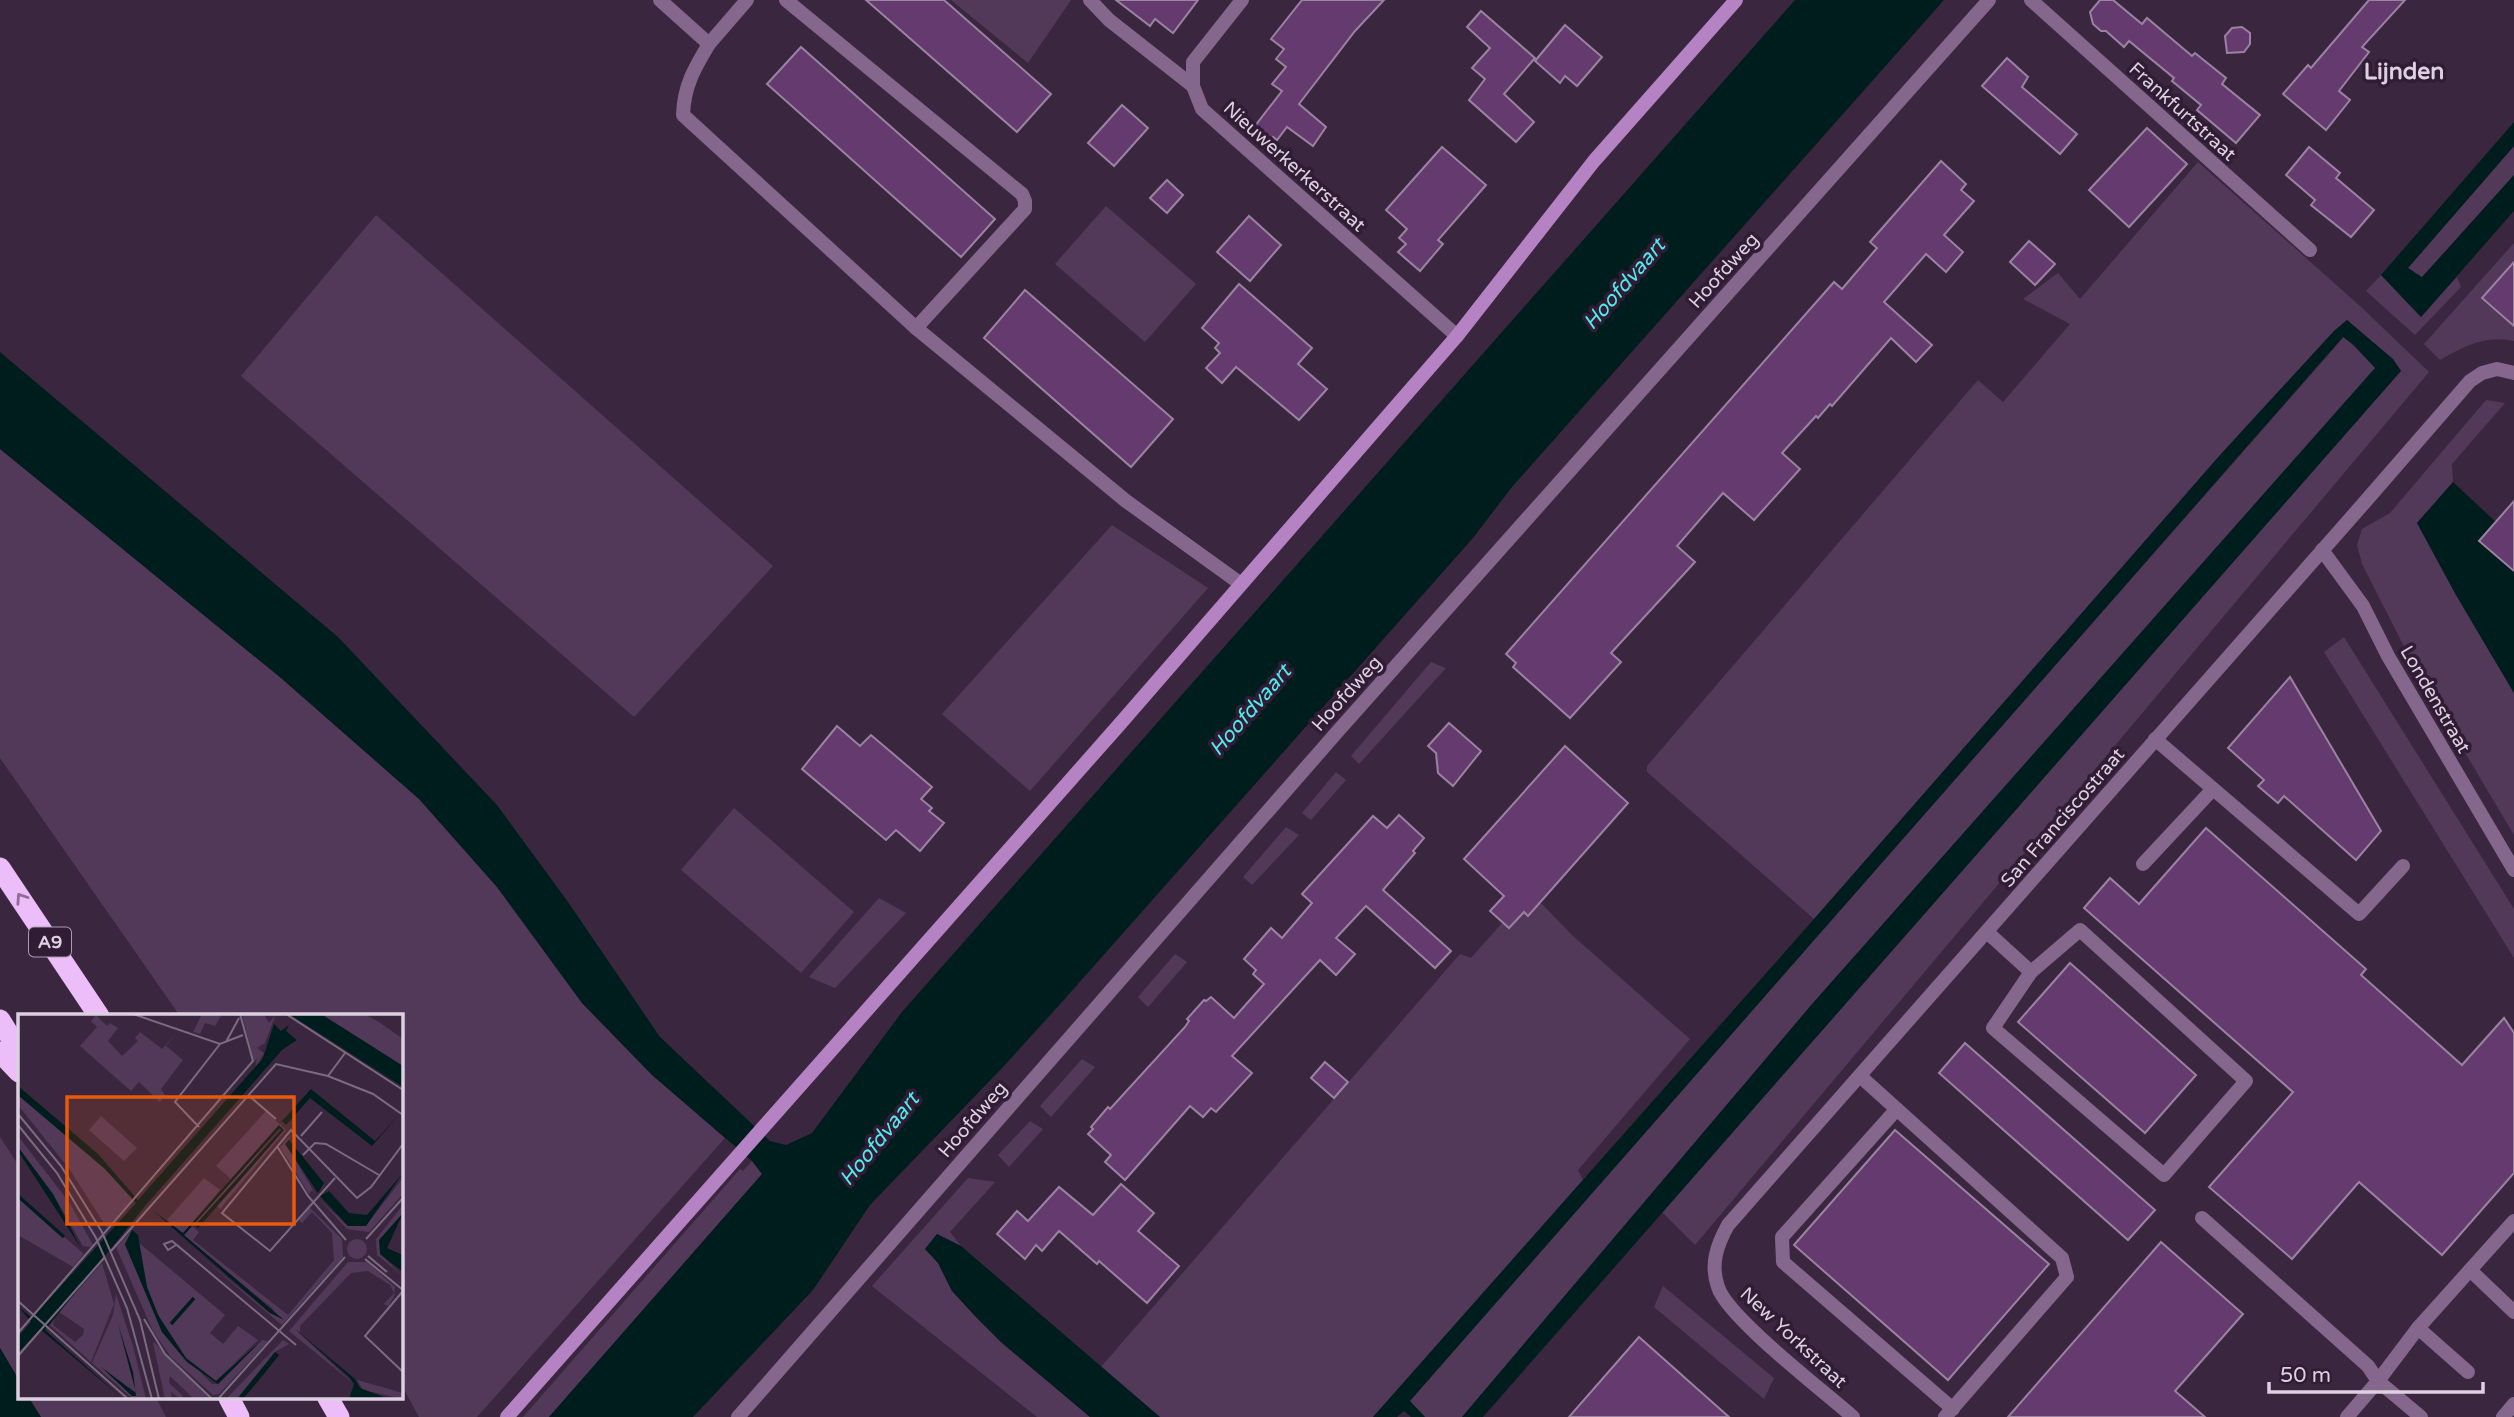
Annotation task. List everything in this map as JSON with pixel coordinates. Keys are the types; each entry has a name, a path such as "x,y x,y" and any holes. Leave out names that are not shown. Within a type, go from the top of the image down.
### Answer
{"highway":[{"name":"A9","path":"0,868 98,1014"},
{"path":"0,1020 18,1049"},
{"path":"0,1052 18,1071"},
{"path":"230,1400 239,1417"},
{"path":"329,1400 339,1417"}],"street":[{"path":"660,0 709,44"},
{"path":"747,0 709,44 695,66 684,94 683,115 916,328 1126,501 1241,584"},
{"path":"786,0 1022,194 1026,201 1025,209 916,328"},
{"path":"1090,0 1109,20 1193,86"},
{"path":"1193,86 1193,62 1242,0"},
{"path":"507,1417 1457,336 1594,162 1736,0"},
{"name":"Hoofdweg","path":"738,1417 1338,732 1989,0"},
{"name":"Frankfurtstraat","path":"2031,0 2310,250"},
{"name":"Nieuwerkerkerstraat","path":"1193,86 1202,109 1457,336"},
{"name":"San Franciscostraat","path":"1716,1279 1716,1251 1728,1225 2322,550 2460,389 2482,373 2497,369 2514,373"},
{"name":"Londenstraat","path":"2322,550 2363,606 2388,656 2514,870"},
{"path":"2155,738 2358,914 2403,866"},
{"path":"2143,864 2213,789"},
{"path":"2080,930 2246,1081 2164,1175 1993,1028 2031,972 2080,930"},
{"path":"1987,932 2031,972"},
{"path":"1860,1076 2062,1258 2067,1277 1949,1413 1783,1262 1782,1237 1896,1110"},
{"path":"2202,1218 2368,1366 2378,1381 2421,1417"},
{"path":"2347,1417 2418,1328 2514,1221"},
{"path":"2470,1270 2514,1312"},
{"name":"New Yorkstraat","path":"1716,1279 1718,1290 1732,1310 1853,1417"},
{"path":"2418,1328 2468,1372"},
{"path":"2503,1417 2514,1405"}],"shaded area":[{"path":"951,0 1071,0 1028,63"},
{"path":"2514,146 2514,175 2422,278 2408,268"},
{"path":"2198,162 2360,306 2429,372 1695,1245 1662,1212 2401,370 2347,320 2334,331 2221,454 1814,919 1647,772 1647,766 1978,380 2003,402 2070,324 2023,299 2058,273 2080,299"},
{"path":"1106,206 1196,284 1145,342 1055,264"},
{"path":"376,215 773,566 634,717 241,376"},
{"path":"2514,243 2514,262 2483,298 2514,326 2514,341 2484,341 2467,346 2440,360 2424,344"},
{"path":"2381,275 2421,317 2457,277 2461,287 2415,335 2366,291"},
{"path":"2344,337 2376,368 1813,1003 1462,1417 1425,1417 1409,1401"},
{"path":"2486,400 2505,403 2452,464 2453,482 2417,523 2514,693 2514,835 2416,670 2362,564 2357,545 2362,529 2390,513"},
{"path":"0,449 281,678 419,799 497,887 582,1003 652,1075 725,1138 477,1417 419,1417 402,1386 402,1014 179,1014 0,758"},
{"path":"1112,525 1208,588 1030,791 942,714"},
{"path":"2344,637 2514,909 2514,958 2324,652"},
{"path":"1431,662 1446,668 1359,764 1351,756"},
{"path":"1336,772 1346,780 1311,820 1302,813"},
{"path":"734,808 854,912 801,973 681,870"},
{"path":"1286,827 1299,835 1252,885 1243,877"},
{"path":"879,898 906,913 835,988 809,977"},
{"path":"1542,904 1573,936 1690,1039 1578,1170 1583,1180 1373,1417 1160,1417 1100,1368 1460,954 1471,958 1518,905"},
{"path":"1175,954 1187,962 1148,1007 1138,997"},
{"path":"1082,1059 1095,1067 1051,1117 1040,1106"},
{"path":"1030,1121 1043,1129 1009,1167 998,1155"},
{"path":"0,1137 18,1164 18,1378 0,1348"},
{"path":"752,1161 762,1174 549,1417 523,1417 740,1169 743,1171"},
{"path":"968,1178 995,1182 950,1232 961,1246 937,1234 925,1249 938,1263 952,1291 975,1316 1002,1343 1090,1417 1037,1417 872,1286"},
{"path":"1663,1286 1774,1378 1764,1399 1654,1307"},
{"path":"30,1400 157,1400 166,1417 41,1417"}],"water":[{"name":"Hoofdvaart","path":"1795,0 1944,0 1512,487 1473,538 1062,1002 870,1205 813,1290 693,1417 549,1417 762,1174 752,1161 652,1075 582,1003 497,887 419,799 281,678 0,449 0,352 338,637 497,805 568,902 660,1037 770,1141 786,1145 812,1133 902,1012"},
{"path":"2514,122 2514,146 2408,268 2422,277 2514,175 2514,211 2421,317 2381,275"},
{"path":"2347,320 2393,359 2401,371 1483,1417 1462,1417 1813,1003 2375,368 2354,345 2343,337 1410,1401 1425,1417 1411,1417 1404,1411 1397,1417 1373,1417 2221,454"},
{"path":"2453,482 2498,524 2514,570 2514,693 2417,523"},
{"path":"937,1234 961,1246 1160,1417 1090,1417 1002,1343 952,1291 938,1263 925,1249"},
{"path":"0,1348 18,1378 18,1400 30,1400 41,1417 0,1417"}],"building":[{"path":"866,0 944,0 1051,94 1017,132"},
{"path":"1116,0 1198,0 1173,33 1155,19 1150,26"},
{"path":"1302,0 1384,0 1355,31 1299,104 1326,127 1313,146 1287,127 1277,140 1273,137 1265,148 1248,135 1282,91 1272,84 1286,67 1276,59 1284,49 1271,39"},
{"path":"2100,0 2113,0 2142,24 2147,18 2192,56 2195,53 2226,78 2222,84 2260,115 2236,143 2197,110 2201,105 2172,81 2174,78 2129,41 2124,47 2106,31 2101,31 2093,24 2090,12"},
{"path":"2369,0 2405,0 2362,47 2369,52 2339,91 2350,100 2326,130 2283,94 2308,65 2311,68"},
{"path":"1481,11 1535,58 1504,94 1534,122 1516,142 1469,100 1485,79 1472,68 1490,48 1467,27"},
{"path":"1565,25 1602,57 1577,86 1565,76 1560,83 1535,61"},
{"path":"2242,27 2250,33 2250,44 2244,52 2227,53 2225,36 2232,28"},
{"path":"801,47 995,219 961,257 767,84"},
{"path":"2007,58 2028,77 2022,87 2077,134 2060,154 1982,86"},
{"path":"1122,105 1148,128 1114,166 1088,143"},
{"path":"2147,128 2187,164 2129,227 2089,190"},
{"path":"1442,147 1486,185 1438,240 1443,244 1420,271 1398,252 1406,244 1399,238 1407,229 1386,210"},
{"path":"2309,147 2340,173 2336,178 2374,210 2351,237 2311,205 2315,200 2286,175"},
{"path":"1941,161 1966,184 1961,190 1974,201 1944,235 1963,252 1946,272 1926,254 1884,302 1932,345 1916,362 1891,338 1832,406 1830,404 1818,418 1816,416 1782,453 1800,469 1754,520 1723,493 1677,546 1695,562 1611,653 1621,662 1570,718 1513,667 1516,663 1506,654 1834,282 1842,289 1877,248 1870,242"},
{"path":"1167,180 1183,195 1167,213 1150,198"},
{"path":"1249,216 1281,245 1250,281 1217,252"},
{"path":"2029,241 2055,264 2035,285 2010,262"},
{"path":"2514,262 2514,326 2482,298"},
{"path":"1239,284 1312,348 1298,364 1327,389 1299,420 1236,367 1222,383 1206,368 1220,353 1215,348 1219,343 1202,328"},
{"path":"1025,290 1173,419 1131,467 984,338"},
{"path":"2514,501 2514,571 2479,541"},
{"path":"2290,677 2381,831 2356,860 2284,796 2278,803 2258,786 2264,780 2228,748"},
{"path":"1449,723 1481,751 1453,786 1438,773 1436,753 1428,746"},
{"path":"837,726 860,746 871,735 932,787 921,799 932,808 929,811 944,823 920,851 896,830 886,840 802,769"},
{"path":"1565,746 1628,803 1528,916 1524,912 1509,928 1490,911 1504,896 1464,859"},
{"path":"1399,815 1424,838 1413,851 1415,853 1383,890 1451,951 1435,968 1366,906 1336,938 1355,954 1336,975 1320,960 1232,1056 1252,1073 1216,1112 1211,1108 1203,1117 1190,1106 1125,1180 1105,1162 1111,1155 1088,1134 1093,1129 1091,1127 1185,1027 1189,1021 1187,1019 1204,1000 1211,997 1234,1018 1264,984 1253,974 1256,970 1244,959 1271,928 1282,938 1312,903 1302,894 1373,816 1387,828"},
{"path":"2206,828 2366,969 2361,975 2462,1065 2504,1018 2514,1033 2514,1173 2442,1255 2359,1182 2292,1259 2209,1187 2293,1092 2084,908 2110,878 2139,904"},
{"path":"2070,963 2196,1075 2145,1133 2018,1022"},
{"path":"1965,1043 2155,1210 2128,1240 1939,1073"},
{"path":"1325,1062 1348,1082 1334,1098 1311,1078"},
{"path":"1895,1130 2049,1264 1948,1380 1794,1245"},
{"path":"1121,1184 1154,1213 1138,1231 1179,1266 1147,1303 1099,1261 1097,1264 1059,1231 1042,1251 1036,1245 1025,1259 997,1234 1017,1211 1028,1221 1059,1187 1093,1215"},
{"path":"2161,1242 2243,1314 2175,1391 2205,1417 2008,1417"},
{"path":"1639,1337 1729,1417 1569,1417"}],"district":[{"name":"Lijnden","path":"2404,71"}]}
